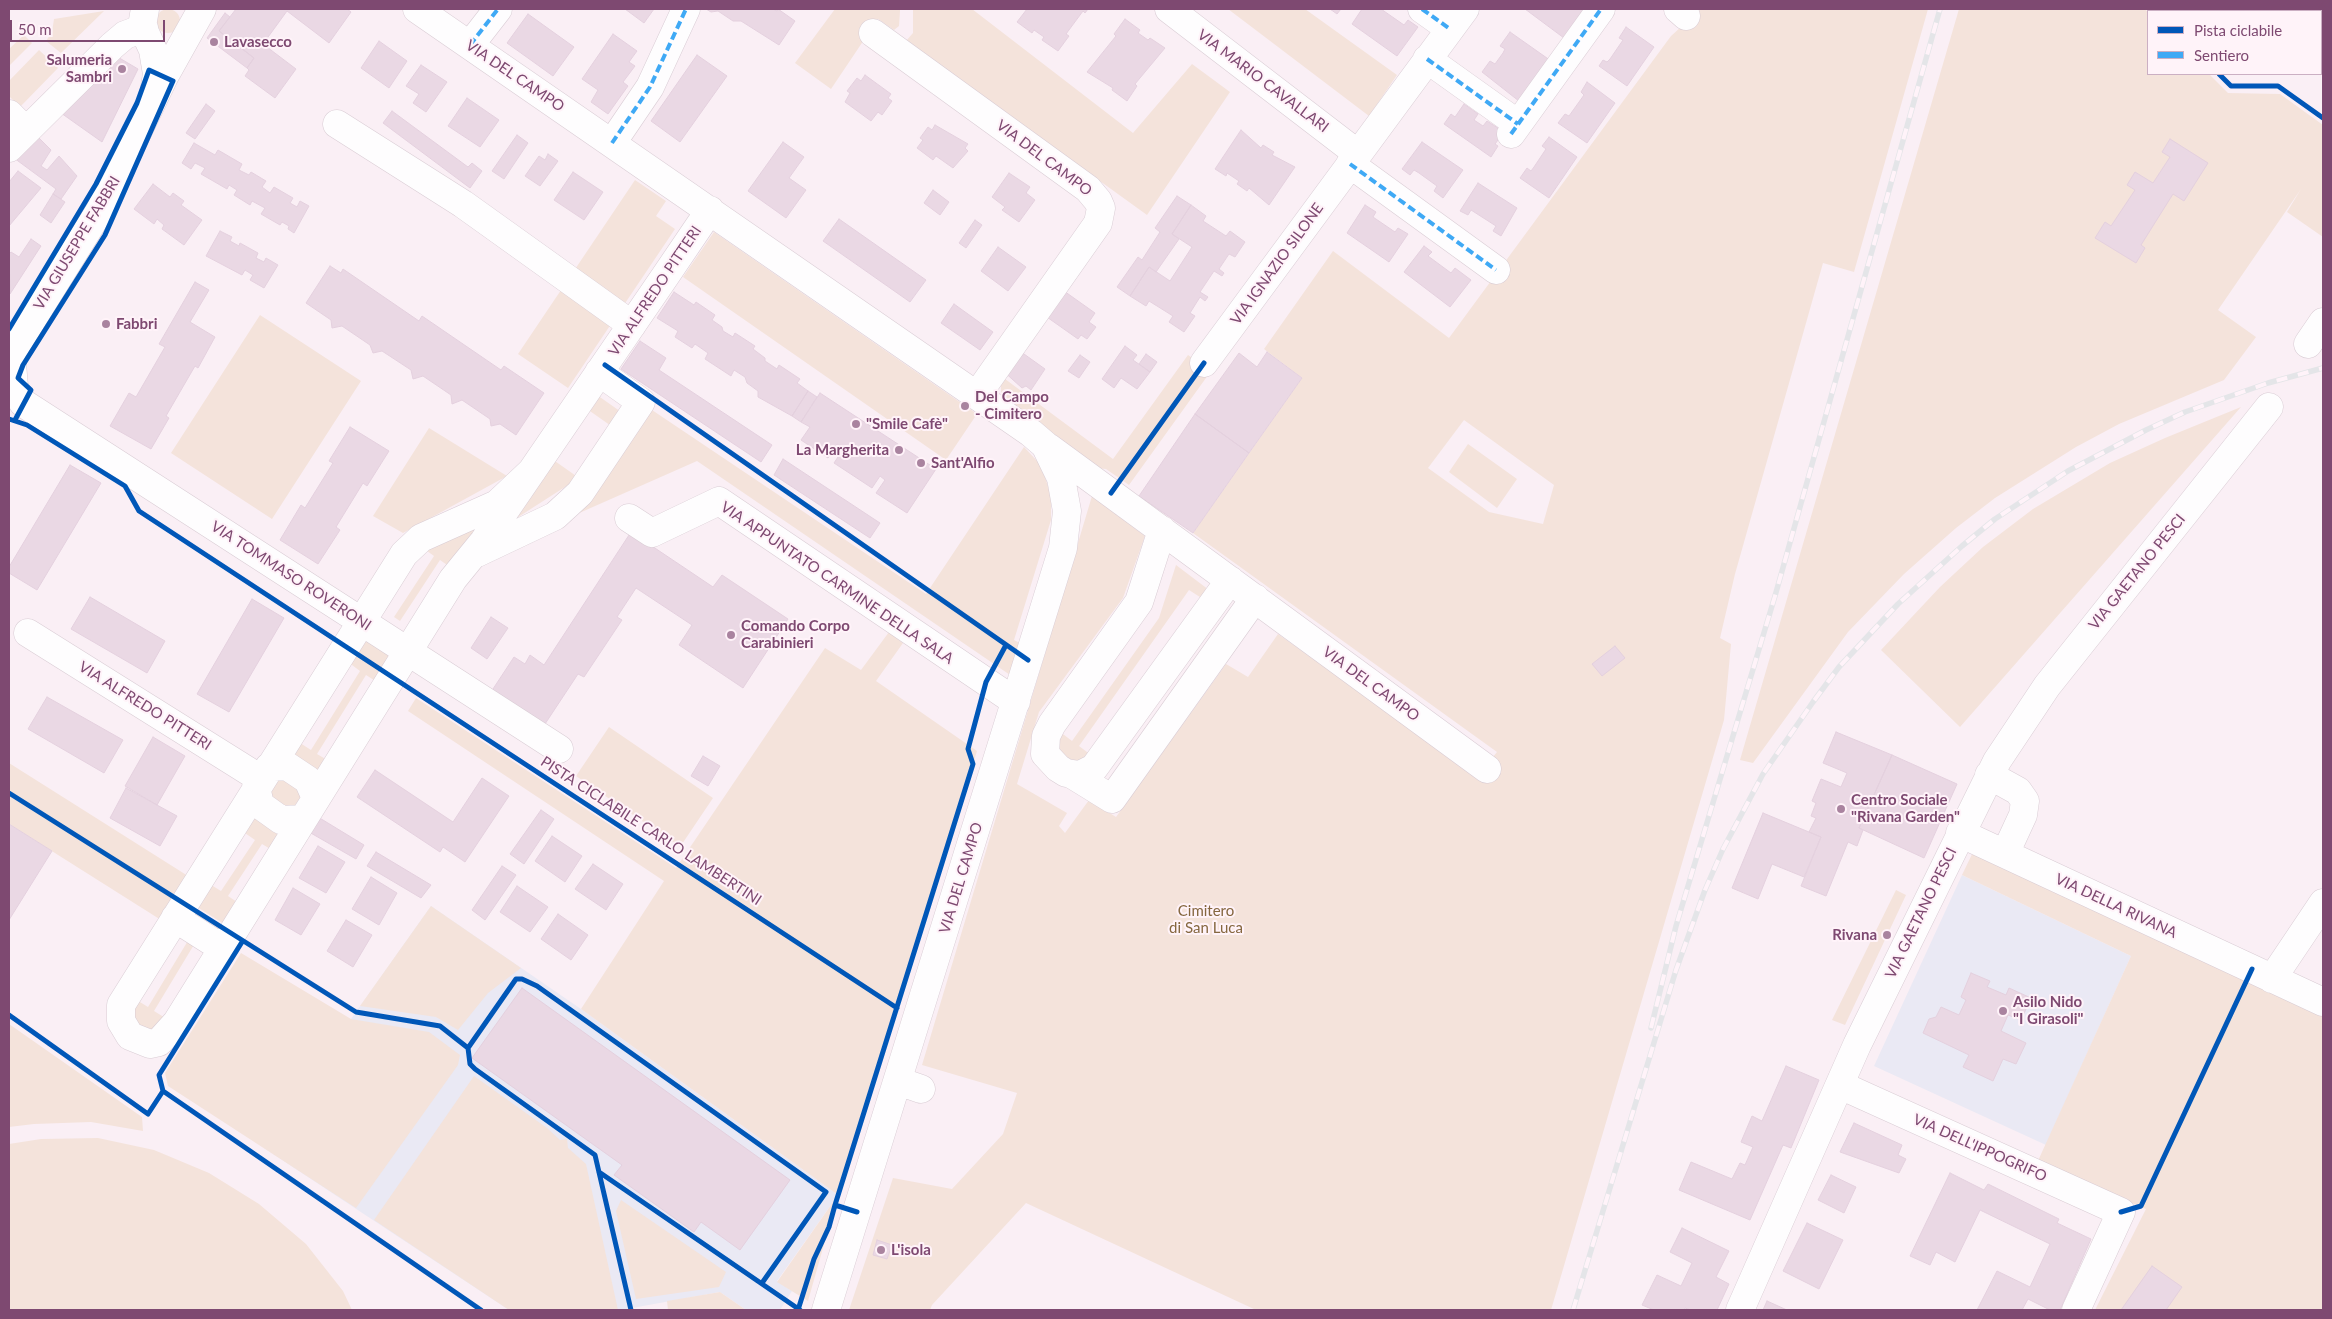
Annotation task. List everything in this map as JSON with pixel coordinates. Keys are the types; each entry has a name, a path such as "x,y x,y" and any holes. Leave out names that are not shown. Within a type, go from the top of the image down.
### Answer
{"street":[{"name":"VIA DEL CAMPO","path":"417,9 977,394 1487,769"},
{"path":"470,45 498,9"},
{"path":"612,142 650,87 686,9"},
{"name":"VIA MARIO CAVALLARI","path":"1169,9 1354,159"},
{"name":"VIA IGNAZIO SILONE","path":"1204,363 1457,19 1422,9"},
{"path":"1427,59 1515,129 1601,9"},
{"name":"VIA GIUSEPPE FABBRI","path":"146,25 157,44 168,46 192,22"},
{"name":"VIA GIUSEPPE FABBRI","path":"10,355 100,210 192,22"},
{"path":"14,131 125,35 146,25"},
{"name":"VIA GIUSEPPE FABBRI","path":"146,25 157,74 153,99"},
{"name":"VIA DEL CAMPO","path":"873,33 1088,189 1101,208 1098,223 977,394"},
{"path":"337,124 463,204 632,325"},
{"path":"1354,159 1496,270"},
{"name":"VIA ALFREDO PITTERI","path":"532,470 497,504 432,532 411,546 360,620 121,1004 120,1021 130,1036 150,1044 160,1042 169,1034 453,579 473,555 532,470 599,372 632,325 710,210"},
{"name":"VIA TOMMASO ROVERONI","path":"10,355 16,405 360,620 559,749"},
{"name":"VIA ALFREDO PITTERI","path":"473,555 555,516 580,493 641,402 599,372"},
{"name":"VIA GAETANO PESCI","path":"1740,1310 1840,1085 1989,775 2047,686 2269,406"},
{"name":"VIA DEL CAMPO","path":"826,1310 910,1085 1016,702 1063,548 1067,527 1066,494 1053,457 1045,445"},
{"name":"VIA APPUNTATO CARMINE DELLA SALA","path":"629,518 652,533 719,501 1016,702"},
{"path":"1162,530 1139,602 1052,724 1046,736 1045,754 1058,768 1073,774 1112,799 1255,598"},
{"path":"1073,774 1087,774 1094,768 1230,580"},
{"name":"VIA ALFREDO PITTERI","path":"28,633 262,778"},
{"name":"VIA ALFREDO PITTERI","path":"262,778 287,766 301,775 308,780 309,809"},
{"path":"1989,775 2018,791 2025,801 2023,815 2005,854"},
{"path":"262,778 260,805 280,820 309,809"},
{"name":"VIA DELLA RIVANA","path":"1960,833 2323,1002"},
{"path":"2272,978 2323,903"},
{"path":"175,918 222,948"},
{"name":"VIA DELL'IPPOGRIFO","path":"1840,1085 2121,1212 2076,1310"}],"shaded area":[{"name":"Asilo Nido \"I Girasoli\"","path":"1962,875 2131,956 2046,1145 1874,1066"},
{"path":"431,906 581,1009 838,1195 777,1281 792,1291 780,1310 746,1310 720,1292 621,1310 509,1310 264,1148 351,1019"}],"green space":[{"path":"168,9 177,12 180,21 177,30 168,33 159,30 156,21 159,12"},
{"path":"835,9 900,9 900,11 899,26 894,30 878,19 831,89 795,63"},
{"path":"913,9 972,9 1133,133 1192,64 1230,92 1147,215 906,41 913,33"},
{"path":"1228,9 1305,9 1397,75 1369,116"},
{"name":"Cimitero di San Luca","path":"1701,9 1928,9 1854,272 1823,263 1735,574 1720,638 1731,644 1724,720 1551,1310 1256,1310 1026,1203 932,1305 930,1310 849,1310 893,1178 952,1189 1003,1134 1017,1093 922,1065 1092,496 1145,536 1123,598 1039,712 1017,784 1067,813 1059,826 1065,833 1089,800 1116,817 1226,664 1248,677 1278,634 1478,775 1497,752 1193,533 1302,378 1264,349 1333,251 1449,338 1671,36","holes":["1464,420 1554,485 1543,524 1489,512 1428,468"]},
{"path":"1959,9 2145,9 2147,11 2147,75 2210,75 2228,93 2280,94 2323,125 2323,237 2287,212 2301,189 2218,310 2256,337 2224,380 2119,424 2076,447 1995,498 1956,528 1904,574 1848,632 1753,763 1740,760"},
{"path":"104,11 61,53 46,41 52,32 54,19"},
{"path":"24,35 32,43 9,66 9,49"},
{"path":"39,50 58,68 20,107 9,96 9,81"},
{"path":"635,180 666,201 656,216 675,229 568,388 518,354"},
{"path":"714,232 977,414 946,460 683,277"},
{"path":"260,315 361,381 272,519 171,453"},
{"path":"1188,355 1211,371 1129,485 1106,469 1096,468 1004,399 1001,393 1001,376 1113,459"},
{"path":"597,395 624,414 614,428 587,409"},
{"path":"2241,407 1960,727 1881,650 1940,587 1983,547 2033,509 2110,463"},
{"path":"649,408 926,594 1024,447 1038,462 1045,477 1051,496 1051,520 1014,640 1025,646 1013,677 697,461 577,514"},
{"path":"429,428 507,476 403,533 373,516"},
{"path":"1468,444 1517,479 1497,508 1449,472"},
{"path":"552,459 579,478 512,521"},
{"path":"477,527 450,567 440,560 400,621 394,617 434,556 423,548"},
{"path":"1176,565 1209,590 1203,599 1189,590 1079,746 1091,755 1081,762 1068,761 1056,747 1059,731 1072,741 1159,618"},
{"path":"889,632 903,643 876,681 977,751 838,1195 581,1009 664,881 408,711 416,698 676,868 825,648 861,670"},
{"path":"366,639 389,655 389,661 377,682 366,675 317,754 329,761 323,769 311,775 291,751 297,741 311,750 360,671 348,662"},
{"path":"609,727 713,798 680,847 576,776"},
{"path":"9,763 188,876 161,920 9,824"},
{"path":"270,778 295,781 303,795 291,810 271,801"},
{"path":"256,818 274,825 278,833 278,840 272,850 262,844 228,896 240,904 227,926 194,905 208,883 221,891 255,840 242,831 250,820"},
{"path":"1975,848 2323,1012 2323,1310 2095,1310 2146,1209 2037,1163 2131,956 1962,875"},
{"path":"1896,890 1906,895 1845,1025 1832,1020"},
{"path":"431,906 521,968 488,993 458,1030 436,1017 360,1006"},
{"path":"189,939 195,943 154,1011 167,1019 153,1030 145,1029 137,1024 131,1015 135,999 148,1007"},
{"path":"241,953 351,1019 429,1032 460,1055 458,1065 356,1208 168,1086 165,1073"},
{"path":"9,1024 142,1117 143,1131 91,1122 9,1127"},
{"path":"474,1076 547,1128 560,1140 567,1139 568,1148 586,1164 618,1310 509,1310 374,1220"},
{"path":"98,1138 154,1150 209,1173 259,1204 306,1244 343,1291 352,1310 9,1310 9,1144 41,1139"},
{"path":"838,1195 808,1301 777,1282"},
{"path":"621,1200 726,1272 719,1287 636,1299 616,1211"},
{"path":"720,1292 746,1310 668,1310 667,1301"}],"building":[{"path":"236,9 347,9 351,12 329,43 287,11 263,44 296,69 275,98 245,76 249,70 247,68 254,58 219,31"},
{"path":"625,9 654,9 644,23"},
{"path":"706,9 773,9 777,11 778,9 795,21 779,45 741,21 733,21 718,11 711,12"},
{"path":"1027,9 1088,9 1085,13 1083,11 1066,34 1069,36 1058,51 1042,40 1044,37 1034,30 1032,33 1017,22"},
{"path":"1330,9 1341,9 1337,14"},
{"path":"1362,9 1381,9 1404,25 1408,20 1418,27 1397,56 1352,24"},
{"path":"1525,9 1591,9 1588,13 1583,10 1573,24 1578,27 1568,41"},
{"path":"225,13 230,17 219,31 254,58 247,68 207,38"},
{"path":"528,14 574,47 553,76 507,43"},
{"path":"1125,19 1140,30 1138,33 1165,48 1135,84 1137,86 1127,101 1112,90 1113,88 1087,72 1116,36 1114,34"},
{"path":"1626,27 1654,47 1627,86 1599,66 1603,60 1607,62 1610,59 1623,40 1619,38"},
{"path":"1510,32 1554,63 1524,105 1482,72 1490,61 1495,64 1503,53 1505,49 1500,46"},
{"path":"613,34 637,51 629,62 635,66 623,82 628,86 608,114 591,102 598,90 582,79"},
{"path":"379,41 407,61 389,88 361,68"},
{"path":"697,55 727,76 680,142 651,121"},
{"path":"116,56 138,69 102,142 61,113"},
{"path":"421,65 447,82 426,112 413,103 419,94 406,86"},
{"path":"865,75 891,94 888,98 892,101 882,115 878,112 871,121 845,102 850,93 847,91 857,78 861,81"},
{"path":"1587,82 1615,103 1587,143 1558,123 1565,114 1569,116 1584,95 1581,92"},
{"path":"467,98 499,120 480,147 448,126"},
{"path":"206,104 215,111 195,139 186,133"},
{"path":"1464,104 1478,114 1474,120 1483,126 1487,121 1504,132 1495,144 1498,146 1491,157 1444,124 1451,114 1455,117"},
{"path":"392,111 468,167 472,163 482,171 470,188 383,123"},
{"path":"935,125 968,144 965,148 968,151 953,168 936,156 933,160 917,148 923,140 920,138 928,127 932,130"},
{"path":"1241,130 1261,148 1263,145 1274,152 1272,155 1295,167 1269,205 1249,188 1247,191 1237,184 1239,181 1227,173 1226,176 1215,169"},
{"path":"36,135 51,150 41,166 47,170 59,156 77,176 61,199 53,194 56,189 14,158"},
{"path":"517,135 528,143 504,179 492,171"},
{"path":"1549,137 1577,157 1549,198 1520,178 1527,168 1531,171 1534,167 1546,149 1542,146"},
{"path":"2170,139 2208,163 2184,201 2173,194 2141,245 2145,248 2136,263 2095,238 2105,222 2111,226 2135,190 2127,185 2135,172 2153,183 2170,157 2162,152"},
{"path":"783,142 804,157 789,178 806,190 786,218 748,191"},
{"path":"1422,142 1463,170 1443,198 1434,191 1437,186 1419,173 1414,170 1410,175 1402,169"},
{"path":"194,143 215,155 218,150 242,164 239,170 249,175 251,172 266,181 262,187 270,193 274,187 293,198 290,203 297,207 300,201 309,206 294,233 288,229 289,226 282,222 280,225 261,214 265,208 252,201 250,205 234,195 237,190 229,185 227,189 201,174 205,168 195,163 191,169 182,163"},
{"path":"548,154 558,161 540,186 525,176 539,156 545,160"},
{"path":"18,171 41,188 9,226 9,182"},
{"path":"573,172 603,192 584,220 554,200"},
{"path":"1009,173 1030,187 1026,193 1035,200 1019,222 1002,210 1005,207 992,197"},
{"path":"1478,183 1517,208 1501,236 1493,231 1496,226 1471,210 1468,215 1460,211"},
{"path":"153,184 170,197 173,193 184,201 181,205 202,220 184,245 162,229 164,225 157,219 154,224 134,209"},
{"path":"933,190 949,202 940,215 924,203"},
{"path":"53,194 65,202 51,223 40,215"},
{"path":"1177,196 1191,205 1172,234 1179,239 1156,272 1149,267 1130,296 1117,287 1138,257 1142,260 1160,232 1155,228"},
{"path":"1191,205 1206,216 1203,221 1226,236 1230,231 1245,242 1235,257 1229,254 1219,269 1224,273 1222,276 1214,271 1200,292 1208,297 1205,301 1200,297 1190,313 1195,316 1184,332 1169,322 1173,316 1149,301 1146,306 1130,296 1149,267 1170,281 1192,247 1172,234"},
{"path":"1365,205 1376,212 1373,217 1395,232 1398,228 1408,234 1389,262 1347,233"},
{"path":"839,219 926,280 910,302 823,241"},
{"path":"975,220 982,225 966,248 959,243"},
{"path":"220,231 232,237 230,241 239,246 240,243 258,253 256,258 264,262 266,258 278,265 264,288 250,280 253,275 245,270 242,275 206,256"},
{"path":"31,239 41,246 10,294 9,254 11,252 19,257"},
{"path":"1424,246 1432,252 1428,256 1451,273 1455,268 1471,280 1450,307 1404,272"},
{"path":"998,247 1026,267 1008,291 981,271"},
{"path":"330,266 341,273 343,269 419,321 422,316 501,370 504,366 544,393 516,435 500,424 491,426 490,419 462,400 452,404 451,395 423,376 413,379 411,370 382,351 373,353 370,345 342,326 332,328 331,320 306,303"},
{"path":"195,282 209,290 190,322 215,337 198,368 195,366 166,416 169,418 151,449 110,426 129,393 136,397 165,347 159,344"},
{"path":"1064,291 1095,313 1089,322 1096,327 1087,339 1081,335 1078,339 1044,315"},
{"path":"674,292 694,305 696,302 715,315 712,320 722,327 723,331 733,337 735,333 755,346 753,349 765,358 765,361 777,369 779,365 800,379 797,383 808,391 792,416 758,397 758,391 747,383 745,377 734,370 731,376 705,359 708,353 695,344 692,348 675,337 678,331 657,318"},
{"path":"954,304 993,332 980,350 941,323"},
{"path":"640,341 666,358 659,370 772,445 761,462 621,369"},
{"path":"1125,346 1137,355 1133,360 1150,372 1137,389 1121,378 1114,388 1102,379"},
{"path":"1017,349 1045,369 1031,390 1026,386 1022,388 1002,370"},
{"path":"1267,352 1302,378 1249,453 1195,414 1239,353 1257,367"},
{"path":"1146,354 1157,362 1150,372 1139,364"},
{"path":"1080,355 1090,362 1079,378 1068,371"},
{"path":"808,391 817,397 801,422 792,416"},
{"path":"820,393 936,469 907,513 876,493 885,480 880,476 872,488 834,463 844,448 837,444 828,458 801,440 810,427 801,422"},
{"path":"1195,414 1249,453 1193,533 1139,496"},
{"path":"350,427 389,451 367,486 363,483 336,527 340,530 318,564 280,540 301,505 305,508 333,463 329,461"},
{"path":"783,459 880,523 870,538 774,475"},
{"path":"70,465 101,483 37,590 9,573 9,567"},
{"name":"Comando Corpo Carabinieri","path":"631,532 713,587 722,575 788,619 743,688 679,645 692,625 636,588 617,617 622,620 584,677 578,674 543,727 491,692 514,657 525,664 530,655 544,665"},
{"path":"90,597 165,641 147,673 71,629"},
{"path":"252,599 284,618 229,712 197,694"},
{"path":"491,617 508,628 487,659 471,648"},
{"path":"1615,646 1625,658 1602,676 1592,664"},
{"path":"47,697 123,740 104,773 28,729"},
{"name":"Centro Sociale \"Rivana Garden\"","path":"1836,732 1892,755 1859,828 1863,830 1857,846 1848,842 1826,896 1801,886 1821,837 1809,832 1816,818 1811,816 1816,803 1812,801 1821,779 1841,787 1847,773 1823,763"},
{"path":"153,737 185,756 157,805 125,786"},
{"path":"1892,755 1957,784 1924,858 1859,828"},
{"path":"703,756 720,766 708,786 691,776"},
{"path":"375,770 453,822 482,778 509,796 465,862 443,847 440,852 357,797"},
{"path":"126,788 177,816 160,846 110,818"},
{"path":"541,810 554,819 524,864 510,854"},
{"path":"1763,813 1821,837 1804,877 1772,864 1758,899 1732,888"},
{"path":"318,817 364,845 356,859 309,832"},
{"path":"9,824 52,851 9,920"},
{"path":"552,836 582,856 565,882 535,861"},
{"path":"318,846 345,862 326,893 299,878"},
{"path":"376,852 431,885 421,898 367,866"},
{"path":"593,864 623,884 606,910 575,889"},
{"path":"502,866 516,875 485,920 472,910"},
{"path":"371,877 397,893 379,925 352,909"},
{"path":"517,886 548,907 530,932 500,912"},
{"path":"293,888 320,904 301,935 275,920"},
{"path":"558,914 588,935 571,960 541,939"},
{"path":"346,920 372,935 353,967 327,951"},
{"path":"1971,973 1990,981 1987,987 2006,995 2009,988 2031,998 2021,1020 2008,1015 2001,1031 2026,1043 2016,1064 2003,1059 1993,1081 1963,1067 1969,1055 1923,1033 1929,1019 1936,1017 1941,1007 1959,1015 1966,1000 1961,997"},
{"path":"522,988 790,1180 740,1250 701,1222 694,1232 614,1175 622,1165 472,1058"},
{"path":"1786,1066 1819,1080 1791,1148 1783,1145 1750,1220 1679,1190 1691,1162 1732,1179 1740,1163 1745,1165 1753,1147 1741,1142 1752,1116 1762,1121"},
{"path":"1854,1123 1902,1145 1898,1155 1906,1159 1899,1173 1840,1152"},
{"path":"1950,1173 1984,1190 1988,1184 2059,1219 2057,1223 2091,1239 2060,1310 2050,1310 2028,1299 2022,1310 1977,1310 1997,1271 2030,1287 2050,1244 1980,1210 1955,1262 1936,1252 1930,1265 1910,1256"},
{"path":"1831,1175 1856,1187 1844,1213 1818,1200"},
{"path":"1807,1223 1843,1240 1819,1289 1783,1271"},
{"path":"1682,1228 1729,1251 1716,1277 1729,1284 1717,1310 1691,1310 1685,1308 1684,1310 1654,1310 1642,1305 1657,1275 1681,1286 1692,1263 1670,1252"},
{"path":"877,1240 892,1245 887,1259 873,1255"},
{"path":"2152,1266 2182,1287 2166,1310 2121,1310"},
{"path":"1767,1301 1787,1310 1763,1310"}],"railway":[{"path":"1651,1028 1676,926 1775,596 1940,9"},
{"path":"1573,1310 1676,970 1705,890 1723,849 1763,774 1839,667 1898,604 1962,546 1995,519 2068,471 2185,412 2268,383 2323,368"}],"marked path":[{"path":"470,45 498,9"},
{"path":"612,143 650,87 686,9"},
{"path":"1422,9 1450,29"},
{"path":"1511,134 1601,9"},
{"path":"1427,59 1518,124"},
{"path":"1350,164 1496,270"}],"cycle path":[{"path":"9,329 96,184 137,103 149,70 173,81 105,235 23,365 18,378 31,390 15,420"},
{"path":"2220,75 2231,86 2278,86 2323,118"},
{"path":"1111,493 1204,363"},
{"path":"605,365 1028,660"},
{"name":"PISTA CICLABILE CARLO LAMBERTINI","path":"9,419 27,425 125,486 139,511 897,1008"},
{"path":"857,1212 835,1205 973,764 968,749 986,682 1006,645"},
{"path":"9,793 356,1012 440,1026 468,1048 516,979 522,979 537,986 826,1192 762,1283"},
{"path":"242,942 159,1075 163,1091 481,1310"},
{"path":"2121,1212 2141,1206 2252,969"},
{"path":"9,1015 148,1114 163,1091"},
{"path":"468,1048 470,1064 475,1069 595,1155 631,1310"},
{"path":"599,1172 800,1310"},
{"path":"798,1310 814,1259 829,1227 835,1205"}],"place":[{"name":"Lavasecco","path":"214,42"},
{"name":"Salumeria Sambri","path":"122,69"},
{"name":"Fabbri","path":"106,324"},
{"name":"Del Campo - Cimitero","path":"965,406"},
{"name":"\"Smile Cafè\"","path":"856,424"},
{"name":"La Margherita","path":"899,450"},
{"name":"Sant'Alfio","path":"921,463"},
{"name":"Comando Corpo Carabinieri","path":"731,635"},
{"name":"Centro Sociale \"Rivana Garden\"","path":"1841,809"},
{"name":"Rivana","path":"1887,935"},
{"name":"Asilo Nido \"I Girasoli\"","path":"2003,1011"},
{"name":"L'isola","path":"881,1250"}]}
